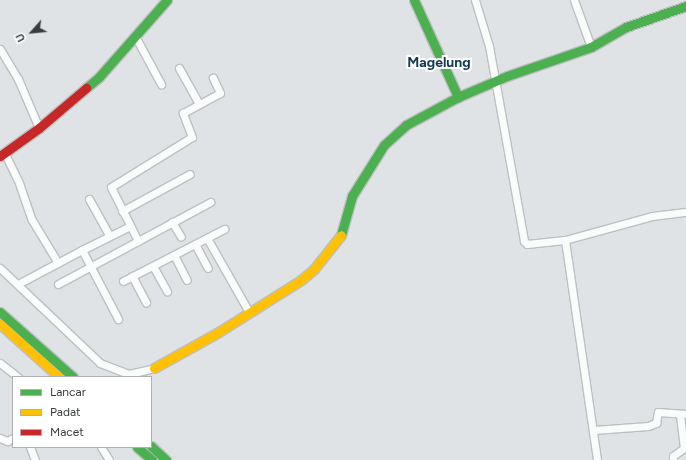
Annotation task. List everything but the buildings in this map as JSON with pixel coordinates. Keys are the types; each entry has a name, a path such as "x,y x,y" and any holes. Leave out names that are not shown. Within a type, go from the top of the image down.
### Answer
{"main road":[{"path":"2,155 39,128 99,77 167,0"},
{"path":"414,0 458,97"},
{"path":"154,368 301,280 317,266 340,239 352,196 384,144 406,125 458,97 494,81 591,47 626,27 686,6"},
{"path":"0,312 72,376"},
{"path":"0,324 58,376"},
{"path":"152,447 166,460"},
{"path":"139,448 152,460"}],"street":[{"path":"475,0 488,46 524,240 532,245 565,240 652,216 686,212"},
{"path":"574,0 591,47"},
{"path":"135,36 161,84"},
{"path":"0,49 18,78 39,128"},
{"path":"179,68 199,104"},
{"path":"138,241 111,187 192,137 183,113 220,93 213,78"},
{"path":"2,155 19,183 32,220 58,263"},
{"path":"122,211 190,174"},
{"path":"90,199 109,236"},
{"path":"58,284 210,202"},
{"path":"172,222 181,237"},
{"path":"18,284 130,226"},
{"path":"123,281 224,229"},
{"path":"207,238 249,312"},
{"path":"565,240 594,430 597,460"},
{"path":"194,244 208,268"},
{"path":"82,250 118,319"},
{"path":"174,255 187,280"},
{"path":"153,266 167,291"},
{"path":"0,268 92,356 110,368 129,374 154,368"},
{"path":"132,276 146,302"},
{"path":"0,363 17,376"},
{"path":"594,430 648,426 656,423 657,413 683,414 684,448 673,456 673,460"},
{"path":"0,438 7,441 12,438"},
{"path":"30,448 35,460"},
{"path":"102,448 109,460"}],"traffic: fast":[{"path":"86,88 99,77 167,0"},
{"path":"414,0 458,97 507,76 591,47 626,27 686,6"},
{"path":"341,235 352,196 384,145 406,125 458,97"},
{"path":"0,312 72,376"},
{"path":"152,447 166,460"},
{"path":"138,448 152,460"}],"traffic: slow":[{"path":"154,368 217,333 301,280 314,269 341,235"},
{"path":"0,324 58,376"}],"traffic: jam":[{"path":"0,156 39,128 86,88"}],"district":[{"name":"Magelung","path":"439,63"}]}
